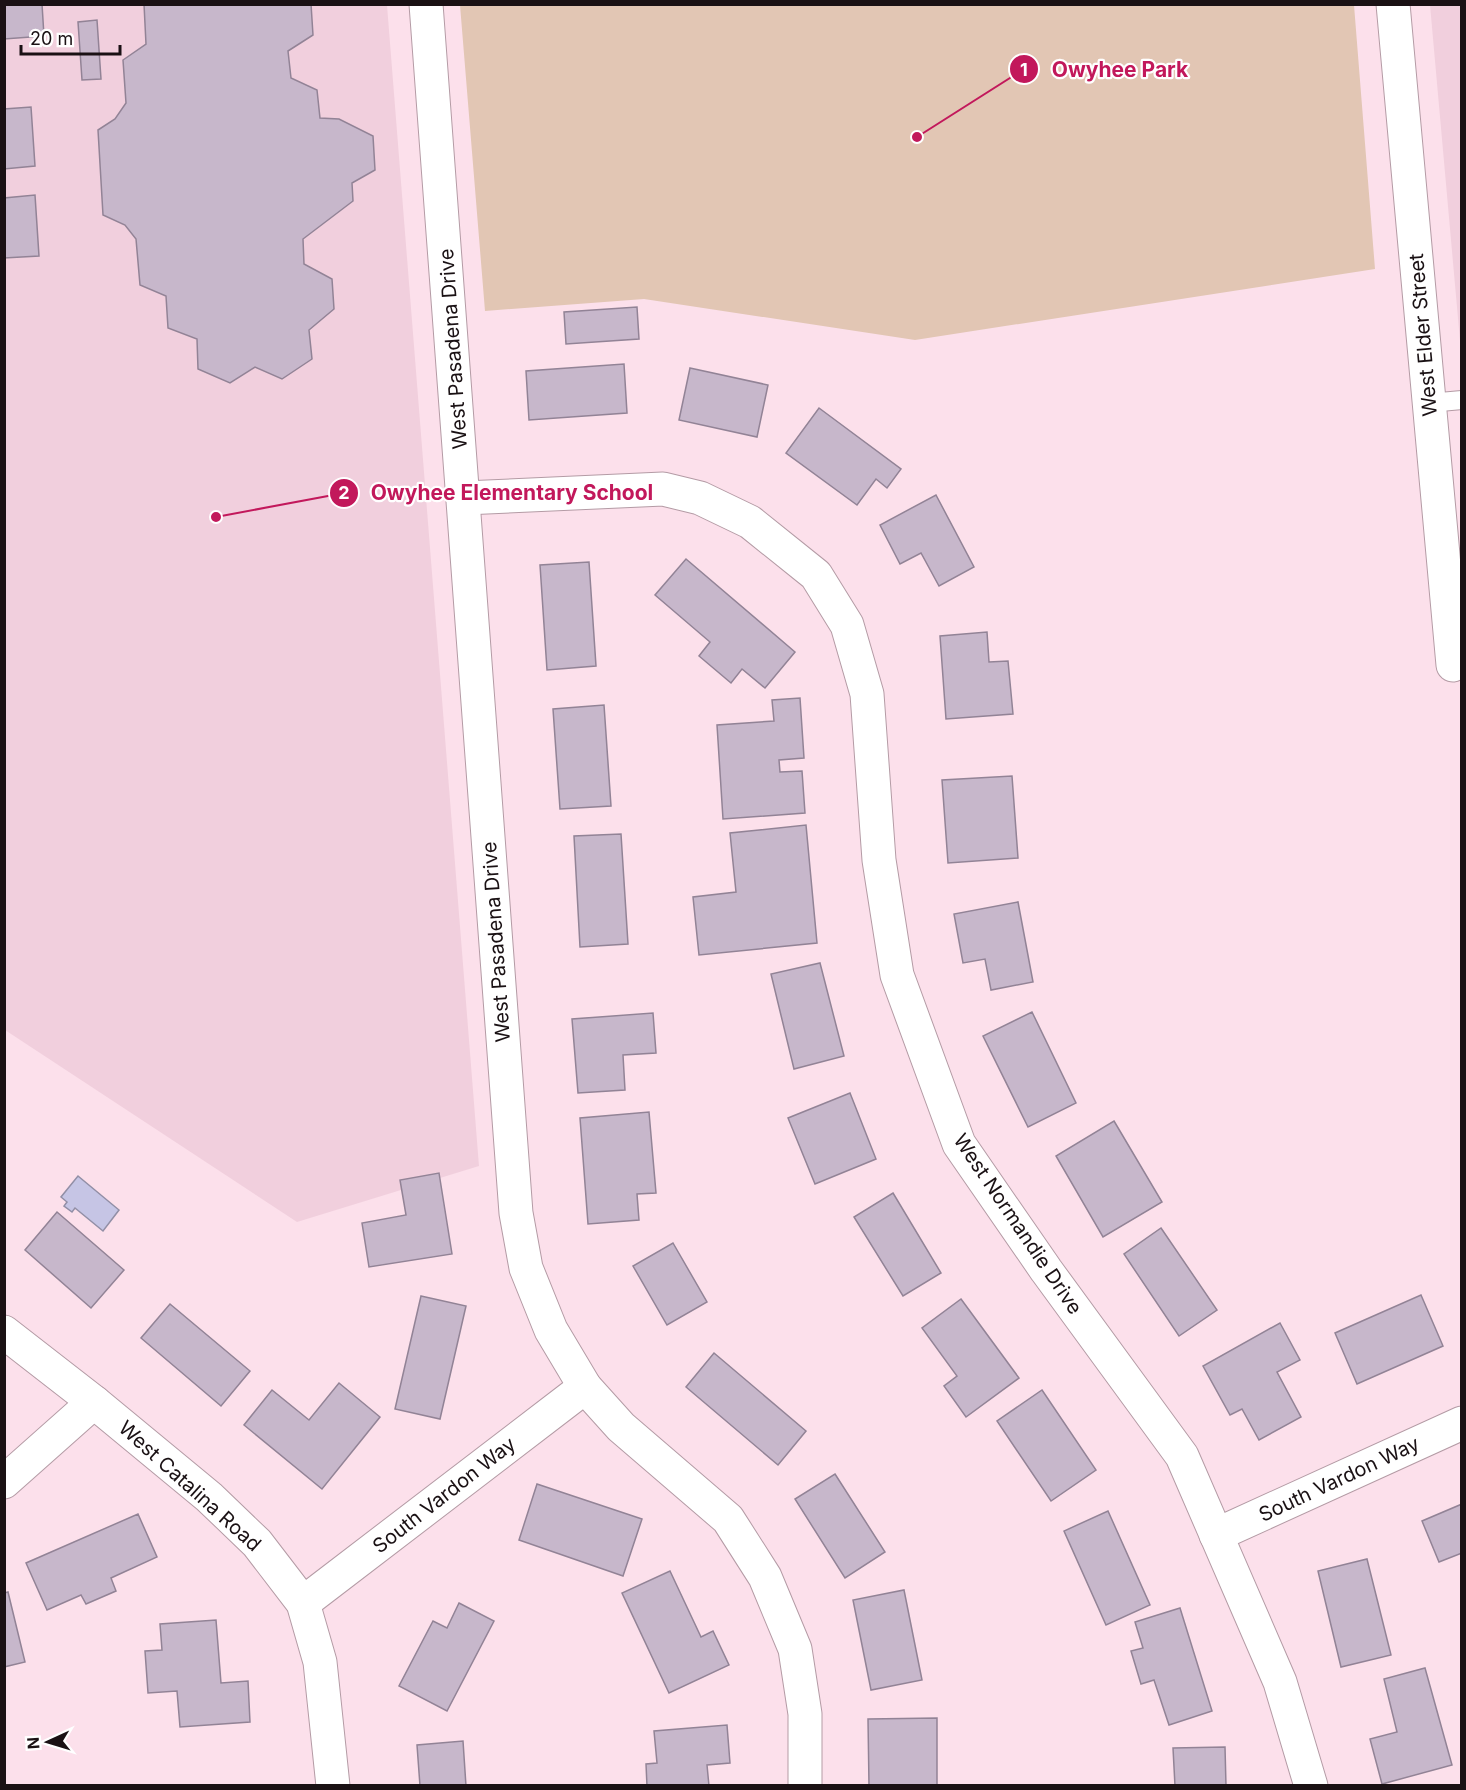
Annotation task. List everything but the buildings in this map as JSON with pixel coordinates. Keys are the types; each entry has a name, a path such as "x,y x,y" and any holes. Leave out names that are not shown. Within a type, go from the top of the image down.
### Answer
{"street":[{"name":"West Pasadena Drive","path":"426,4 516,1213 526,1268 551,1330 585,1387 621,1427 728,1519 765,1577 795,1648 806,1714 805,1785"},
{"name":"West Elder Street","path":"1393,4 1453,665"},
{"name":"West Normandie Drive","path":"464,498 663,489 700,498 750,522 816,575 847,625 867,694 879,860 897,975 959,1144 1046,1270 1182,1456 1280,1682 1311,1785"},
{"name":"West Catalina Road","path":"4,1332 94,1402 209,1497 257,1543 303,1603 320,1662 333,1785"},
{"name":"South Vardon Way","path":"303,1603 585,1387"},
{"path":"4,1482 94,1402"},
{"name":"South Vardon Way","path":"1216,1535 1461,1423"}],"lane":[{"path":"1430,403 1461,400"}],"shaded area":[{"path":"4,5 387,5 479,1166 297,1222 5,1030"},
{"path":"460,5 1354,5 1375,269 915,340 644,299 485,311"},
{"path":"1430,5 1461,5 1461,352"}],"water":[{"path":"78,1176 119,1210 103,1231 75,1208 72,1212 64,1206 67,1202 61,1197"}],"place":[{"name":"Owyhee Park","path":"917,137"},
{"name":"Owyhee Elementary School","path":"216,517"}]}
